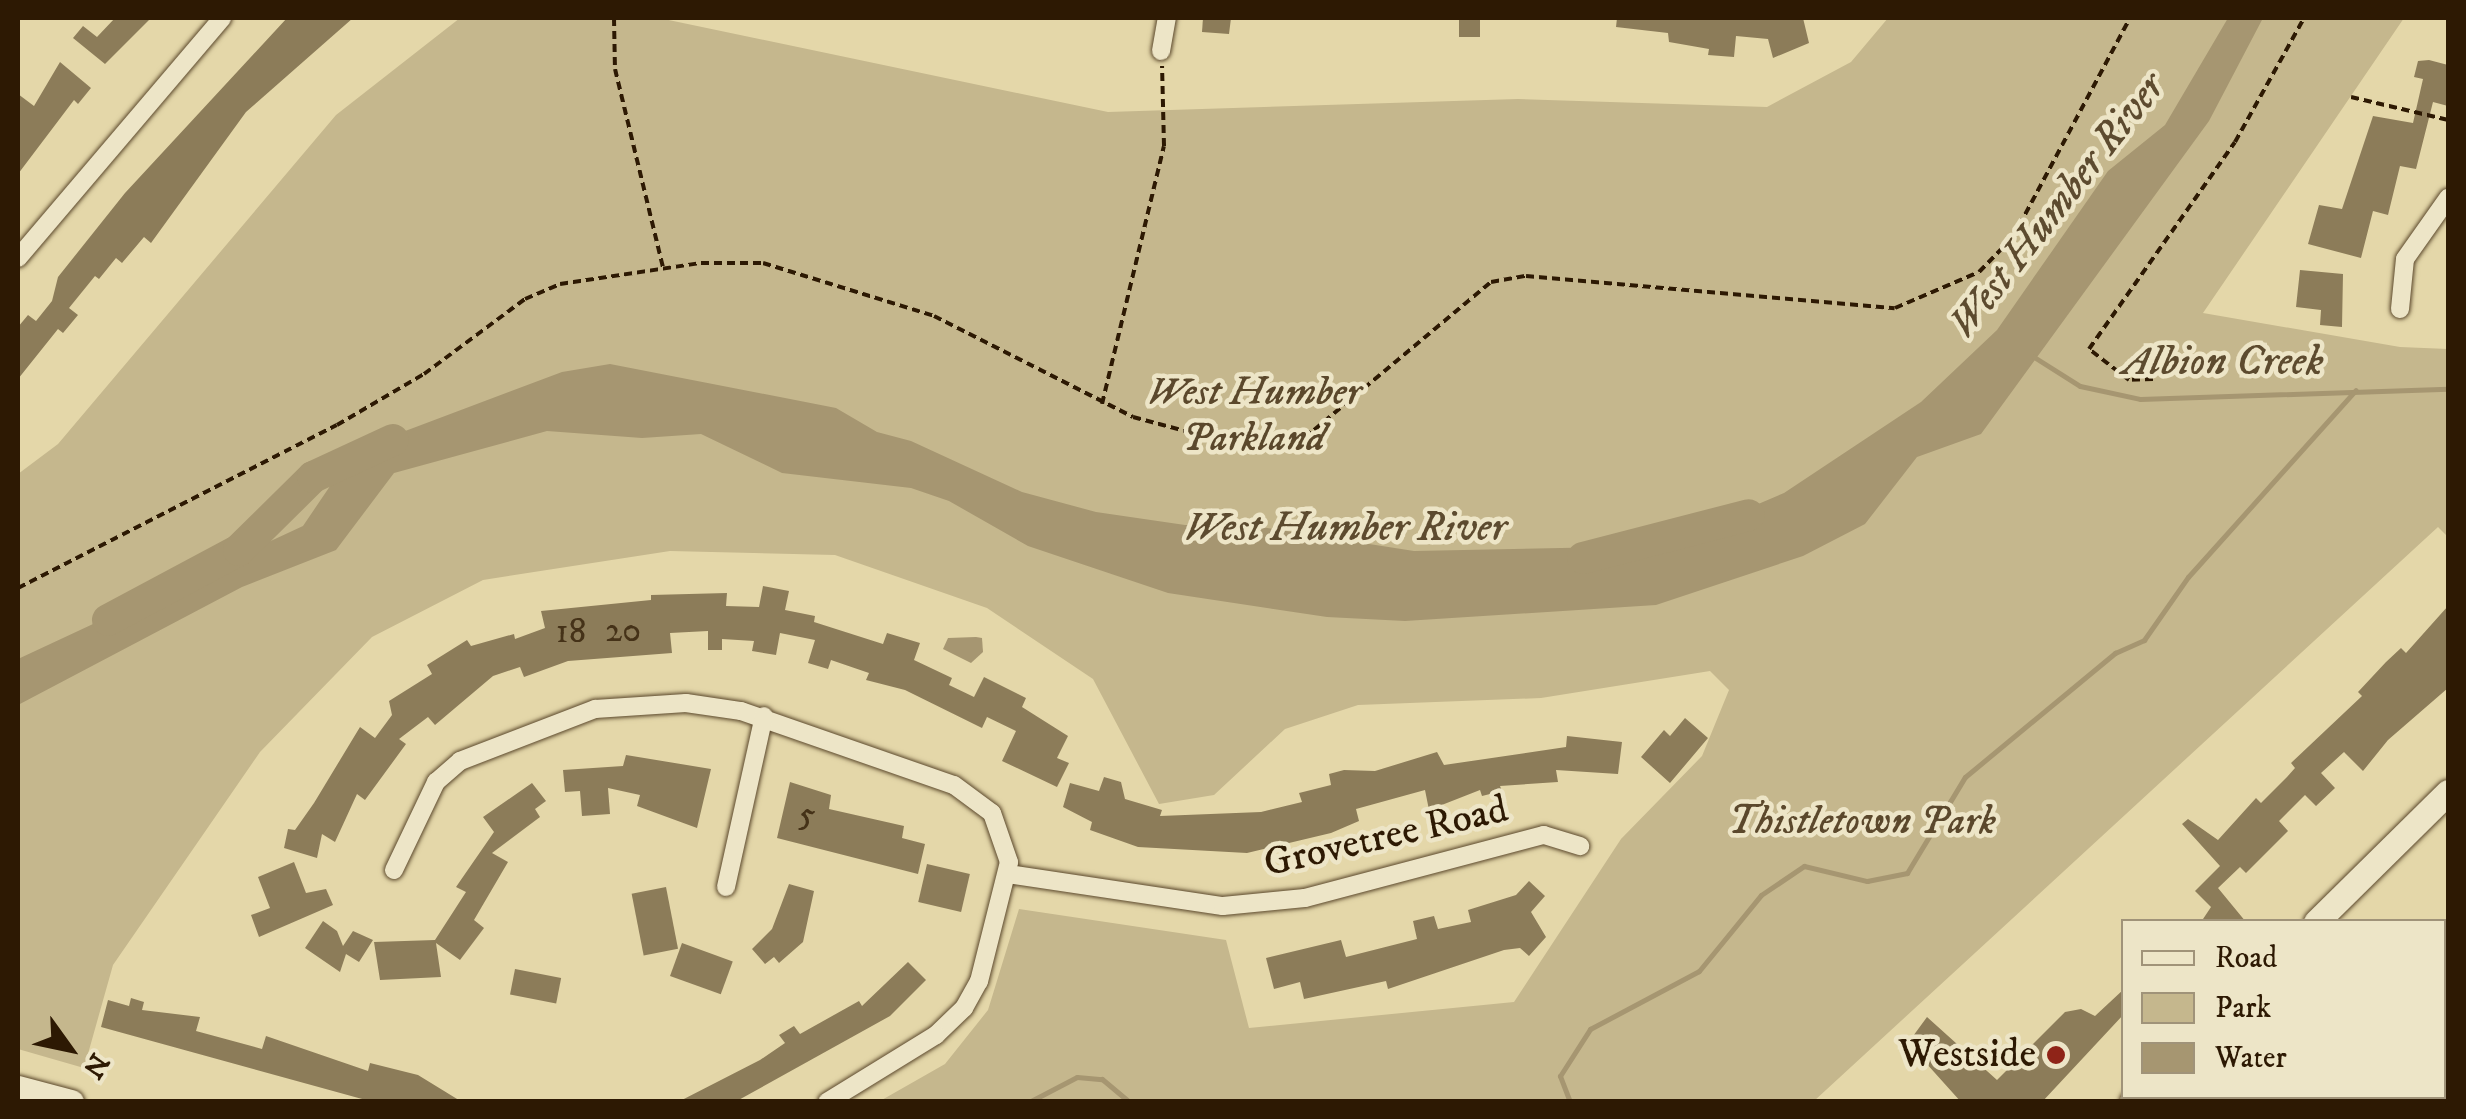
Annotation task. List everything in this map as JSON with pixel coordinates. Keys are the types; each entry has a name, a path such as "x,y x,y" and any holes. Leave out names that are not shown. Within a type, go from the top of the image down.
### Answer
{"main road":[{"path":"2319,919 2448,792"},
{"path":"18,1088 71,1102"}],"street":[{"path":"18,258 222,18"},
{"path":"1162,51 1167,18"},
{"path":"2400,309 2405,259 2448,198"},
{"path":"394,870 436,782 491,745 624,705 686,703 764,716 954,784 1003,830 1008,874 983,970 964,1008 936,1035 827,1102"},
{"path":"726,887 764,716"},
{"name":"Grovetree Road","path":"1008,874 1223,906 1305,898 1544,835 1580,846"}],"path":[{"path":"614,18 615,69 663,268"},
{"path":"18,588 337,425 424,374 525,299 560,284 663,268 731,258 763,264 934,316 1102,404 1201,440 1249,448 1280,446 1314,430 1491,282 1526,276 1895,308 1979,272 2013,237 2130,18"},
{"path":"2153,379 2129,380 2090,349 2235,142 2304,18"},
{"path":"1102,404 1164,146 1162,51"},
{"path":"2352,98 2448,120"}],"green space":[{"name":"West Humber Parkland","path":"460,18 659,18 1108,112 1518,99 1767,107 1851,62 1888,18 2404,18 2203,313 2400,347 2448,349 2448,537 2438,527 1814,1101 880,1101 945,1064 988,1010 1019,909 1226,940 1249,1028 1514,1002 1621,839 1702,756 1729,690 1710,671 1541,698 1358,705 1285,729 1214,795 1159,804 1093,679 987,608 835,555 670,551 483,580 372,637 260,752 113,965 84,1068 18,1049 18,474 58,444 336,115"}],"water":[{"path":"2228,18 2263,18 2209,121 1981,434 1917,457 1865,524 1803,556 1656,605 1405,621 1327,617 1168,593 1028,546 949,501 911,488 782,473 701,434 642,438 547,431 394,473 336,550 242,587 18,705 18,659 303,526 345,464 384,439 562,372 610,364 836,408 877,432 911,441 1022,492 1096,512 1185,525 1248,525 1414,551 1660,546 1784,493 1921,402 1997,330 2108,171 2165,125"},
{"path":"948,638 982,638 983,652 971,663 943,649"}],"building":[{"path":"115,18 151,18 105,64 73,38 83,26 97,37"},
{"path":"287,18 353,18 246,112 151,243 144,237 122,263 116,258 99,279 95,276 69,308 78,315 63,333 58,329 18,379 18,327 28,315 36,321 52,301 58,277 125,193"},
{"path":"1203,18 1231,18 1229,34 1202,32"},
{"path":"1459,18 1480,18 1480,37 1459,37"},
{"path":"1617,18 1803,18 1809,43 1773,58 1768,39 1736,36 1734,57 1708,55 1709,49 1669,42 1668,33 1616,27"},
{"path":"2418,61 2448,65 2448,106 2433,102 2416,169 2400,166 2388,215 2373,211 2361,258 2308,244 2319,205 2342,209 2373,116 2413,123 2423,79 2414,77"},
{"path":"60,62 91,88 78,104 74,100 18,174 18,94 34,106"},
{"path":"2300,270 2343,274 2342,327 2320,325 2321,310 2296,307"},
{"path":"763,586 789,591 785,610 815,616 814,622 883,644 887,633 920,643 914,660 952,678 949,685 974,697 984,677 1026,698 1022,707 1068,736 1057,758 1069,763 1057,787 1002,761 1016,731 987,717 982,728 905,690 866,680 869,673 831,660 828,669 808,663 815,640 780,633 776,655 752,651 754,641 722,639 722,650 708,650 708,631 670,633 672,653 568,661 524,677 520,667 493,676 435,725 428,717 399,739 406,744 365,800 357,794 335,842 322,834 317,858 284,848 288,829 295,830 360,727 375,738 392,715 389,701 432,674 427,665 467,640 471,646 514,634 515,639 545,628 541,611 651,600 651,595 727,593 726,606 759,607"},
{"path":"2448,606 2448,688 2388,740 2363,771 2344,752 2321,773 2335,788 2316,806 2305,795 2279,821 2288,831 2246,873 2240,867 2218,888 2244,919 2203,919 2211,907 2195,891 2220,866 2182,824 2188,819 2218,840 2256,798 2261,803 2287,777 2295,768 2291,763 2362,696 2358,692 2386,662 2401,648 2406,653"},
{"path":"1685,718 1708,738 1670,783 1641,757 1664,730 1670,736"},
{"path":"1567,736 1622,742 1618,774 1556,770 1558,782 1500,786 1502,791 1482,796 1480,790 1429,810 1425,790 1356,809 1359,821 1331,833 1247,853 1138,847 1090,830 1092,822 1063,807 1070,783 1099,791 1104,777 1121,782 1125,799 1162,810 1160,816 1261,812 1302,802 1299,793 1331,785 1329,774 1344,770 1375,771 1437,752 1444,765 1566,747"},
{"path":"626,755 711,769 697,828 637,806 640,795 608,788 610,814 582,816 580,791 565,792 563,770 623,766"},
{"path":"790,782 831,795 829,809 904,826 902,838 925,844 918,874 777,838"},
{"path":"532,783 546,801 535,809 540,817 492,853 508,862 474,920 484,928 460,960 436,943 441,977 380,980 374,942 435,940 466,892 456,887 494,832 483,817"},
{"path":"294,862 306,893 326,889 333,905 259,937 251,915 270,908 258,877"},
{"path":"927,864 970,874 961,912 918,902"},
{"path":"1529,881 1545,896 1531,912 1546,937 1529,956 1520,948 1504,950 1388,989 1386,981 1304,999 1300,982 1274,989 1266,958 1341,940 1346,957 1417,939 1413,921 1434,916 1438,929 1471,922 1468,910 1516,895"},
{"path":"789,884 814,891 803,942 779,963 774,957 765,964 752,949 772,929"},
{"path":"666,887 678,949 644,956 632,894"},
{"path":"323,921 337,931 343,946 353,931 373,940 359,962 346,954 340,972 305,948"},
{"path":"682,943 733,961 721,994 670,976"},
{"path":"908,962 926,980 890,1016 735,1102 678,1102 760,1060 785,1043 779,1035 794,1026 800,1034 859,1001 862,1006"},
{"path":"515,969 561,978 556,1003 510,995"},
{"name":"Westside","path":"2121,992 2121,1017 2042,1102 1961,1102 1908,1043 1927,1017 1997,1080 2065,1012 2081,1009 2095,1016"},
{"path":"131,998 144,1002 142,1010 200,1017 196,1031 262,1049 266,1036 368,1071 370,1063 418,1075 462,1102 373,1102 101,1027 108,1000 129,1006"}],"waterway":[{"name":"Albion Creek","path":"2034,357 2080,386 2140,399 2448,389"},
{"path":"1570,1102 1560,1076 1590,1029 1699,971 1761,895 1804,866 1867,881 1907,873 1965,777 2115,653 2144,640 2188,577 2356,390"},
{"name":"West Humber River","path":"108,620 239,550 313,477 393,440"},
{"name":"West Humber River","path":"1583,558 1749,515"},
{"path":"1029,1102 1077,1077 1102,1079 1129,1102"}],"place":[{"name":"Westside","path":"2056,1055"}],"park label":[{"name":"Thistletown Park","path":"1862,822"}]}
